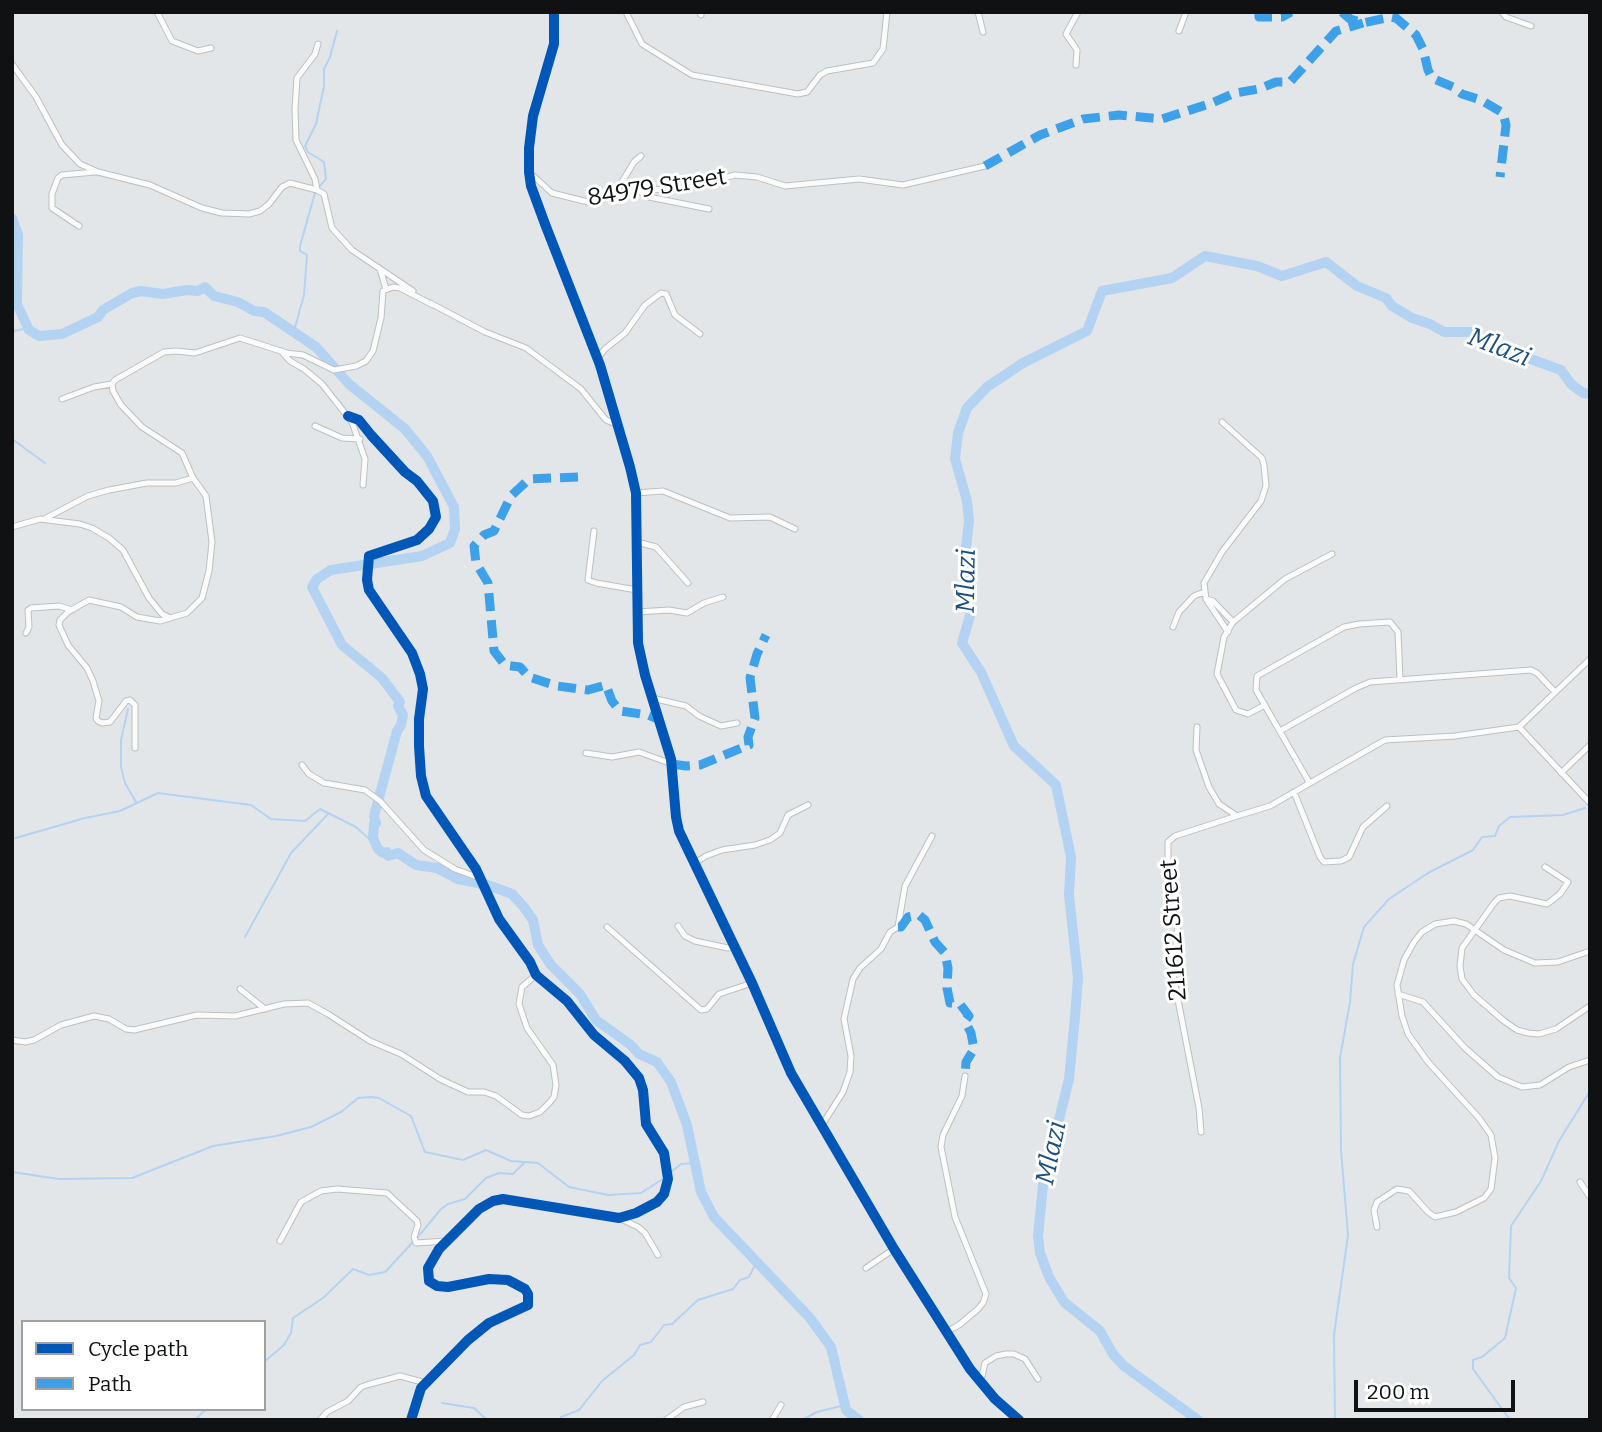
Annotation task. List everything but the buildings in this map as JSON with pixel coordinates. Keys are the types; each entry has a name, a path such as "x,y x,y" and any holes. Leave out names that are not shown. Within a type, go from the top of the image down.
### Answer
{"street":[{"path":"157,12 170,39 198,51 211,48"},
{"path":"554,12 554,44 533,116 529,148 531,186 597,359 636,493 639,650 667,740 679,831 752,983 791,1073 946,1332 978,1380 1019,1420"},
{"path":"626,12 635,33 645,47 665,56 692,75 798,94 807,92 820,75 827,71 873,63 883,49 887,12"},
{"path":"978,12 983,32"},
{"path":"1076,65 1077,50 1066,34 1078,12"},
{"path":"1179,31 1186,12"},
{"path":"1502,12 1506,17 1531,26"},
{"path":"317,190 315,179 296,140 295,109 296,78 315,54 318,44"},
{"path":"12,64 36,97 62,145 73,159 98,172 150,186 202,208 222,213 249,214 260,211 282,187 290,183 317,190 324,194 330,222 352,250 433,305"},
{"path":"614,195 634,162 641,156"},
{"name":"84979 Street","path":"529,172 552,193 592,203 637,190 687,188 734,175 757,177 785,186 850,179 903,185 985,166"},
{"path":"79,226 52,208 54,186 62,175 98,172"},
{"path":"637,190 649,197 709,209"},
{"path":"62,399 94,387 112,384 128,371 170,351 195,353 240,338 313,358 335,369 356,366 371,355 381,318 382,296 386,289 380,269"},
{"path":"386,289 400,288 485,332 517,342 581,389 606,420 618,425"},
{"path":"597,359 625,333 645,305 661,293 666,294 675,314 700,334"},
{"path":"281,351 289,361 322,384 348,416 360,439 365,459 363,485"},
{"path":"112,384 118,400 142,427 182,453 193,478 205,492 209,506 212,547 202,598 184,615 160,621 137,617 121,607 89,600 63,616 59,625 68,645 87,668 93,681 99,701 96,718 102,723 110,722 126,701 133,702 136,711 135,748"},
{"path":"348,416 359,420 433,501 436,517 429,529 417,540 369,556 368,563 369,590 412,653 420,674 423,689 419,746 421,776 426,796 482,880 499,919 530,962 536,975 567,1001 599,1040 625,1060 642,1085 646,1124 666,1157 668,1184 663,1197 657,1202 619,1218 520,1201 499,1200 481,1207 446,1241 428,1268 427,1277 431,1284 448,1287 489,1279 508,1280 525,1289 529,1300 524,1309 496,1320 480,1330 421,1388 411,1420"},
{"path":"1222,422 1262,458 1266,486 1261,501 1222,552 1204,583 1205,596 1228,632"},
{"path":"315,426 342,438 360,439"},
{"path":"12,527 43,519 88,496 109,490 139,484 176,483 193,478"},
{"path":"636,493 663,491 730,518 775,518 795,529"},
{"path":"43,519 80,523 118,544 130,560 153,603 162,614 170,618"},
{"path":"594,531 588,580 637,590"},
{"path":"637,542 656,547 688,583"},
{"path":"1265,705 1248,714 1236,710 1217,674 1224,637 1233,622 1285,579 1332,554"},
{"path":"1173,627 1179,612 1191,599 1205,596 1233,622"},
{"path":"637,612 669,610 687,613 704,603 723,597"},
{"path":"26,633 29,627 28,610 31,608 59,606 72,610"},
{"path":"1309,782 1256,690 1257,676 1344,627 1390,622 1396,628 1400,680"},
{"path":"1197,727 1196,750 1209,787 1219,804 1237,817 1270,806 1385,740 1455,736 1519,727 1590,659"},
{"path":"1280,731 1362,685 1531,670 1555,692"},
{"path":"652,698 686,706 699,716 721,726 737,723"},
{"path":"1519,727 1590,803"},
{"path":"1561,773 1590,745"},
{"path":"586,753 612,757 639,752 672,764"},
{"path":"302,765 309,774 324,783 365,790 379,801 424,850 455,869 482,880"},
{"path":"1294,792 1324,862 1341,861 1349,857 1363,827 1387,806"},
{"path":"695,863 722,850 770,840 780,833 788,815 808,806"},
{"name":"211612 Street","path":"1201,1132 1201,1118 1172,975 1178,923 1168,878 1168,842 1175,836 1237,817"},
{"path":"822,1125 843,1092 850,1072 850,1049 845,1019 853,979 860,968 881,949 890,932 898,927 905,886 932,836"},
{"path":"1545,867 1568,882 1556,899 1547,904 1510,896 1499,898 1462,948 1462,979 1474,995 1517,1030 1539,1034 1556,1029 1590,1006"},
{"path":"1377,1227 1374,1210 1377,1202 1397,1189 1409,1191 1427,1212 1435,1217 1456,1212 1490,1193 1496,1158 1491,1135 1479,1118 1414,1045 1408,1034 1397,985 1404,960 1422,932 1445,921 1466,924 1504,950 1535,963 1558,962 1590,951"},
{"path":"678,926 685,936 695,941 735,947"},
{"path":"607,927 701,1010 707,1009 713,999 723,992 752,983"},
{"path":"12,1040 34,1040 68,1022 94,1016 109,1019 134,1031 197,1015 228,1017 284,1004 308,1003 374,1044 408,1058 440,1079 468,1092 484,1092 496,1096 519,1114 529,1116 540,1112 550,1102 556,1085 553,1065 527,1028 519,1004 523,987 536,975"},
{"path":"240,989 265,1009"},
{"path":"1398,994 1423,1002 1465,1048 1499,1077 1522,1087 1540,1085 1569,1068 1590,1060"},
{"path":"946,1332 978,1309 986,1294 955,1217 941,1147 943,1135 962,1096 965,1076"},
{"path":"1580,1182 1590,1197"},
{"path":"280,1241 301,1202 321,1191 337,1189 387,1193 417,1221 414,1237 416,1244 446,1241"},
{"path":"619,1218 645,1233 658,1255"},
{"path":"866,1268 894,1249"},
{"path":"978,1380 982,1376 985,1363 996,1356 1006,1354 1025,1359 1038,1379"},
{"path":"320,1420 327,1412 348,1401 365,1385 400,1376 426,1383"},
{"path":"666,1420 684,1406 703,1402"},
{"path":"772,1420 781,1405"}],"waterway":[{"path":"320,186 326,179 324,162 308,152 305,146 316,124 324,86 324,69 337,31"},
{"path":"294,331 304,295 307,255 300,251 300,246 315,193"},
{"path":"12,218 18,235 17,304 29,330 39,336 62,334 98,317 103,310 132,293 141,291 163,294 198,291 205,287 214,296 264,312 316,347 349,384 405,429 427,456 454,507 455,529 450,543 422,556 331,570 317,579 312,587 342,645 382,678 400,702 398,706 403,715 401,725 397,731 374,816 376,823 373,838 378,849 383,853 387,852 388,856 398,853 416,865 437,868 458,879 483,884"},
{"name":"Mlazi","path":"1198,1420 1124,1366 1113,1354 1100,1331 1064,1302 1049,1277 1040,1253 1038,1236 1043,1185 1069,1079 1075,1017 1078,978 1069,895 1071,857 1056,785 1014,746 981,672 962,643 971,612 964,599 964,565 969,521 967,501 955,459 958,433 967,408 987,387 1023,363 1087,331 1102,291 1172,278 1205,256 1257,266 1282,276 1326,262 1357,286 1386,298 1392,306 1412,318 1444,332 1473,332 1502,352 1561,370 1571,384 1583,393 1590,394"},
{"path":"12,336 14,331 28,328"},
{"path":"12,439 45,463"},
{"path":"128,709 121,740 121,767 125,783 136,802"},
{"path":"12,839 120,811 158,793 251,805 271,819 305,821 320,809 356,827 376,845"},
{"path":"1335,1420 1334,1335 1348,1235 1341,1150 1340,1058 1350,1002 1353,964 1364,927 1389,899 1428,873 1473,850 1482,837 1495,836 1499,826 1510,817 1563,815 1585,808"},
{"path":"245,937 291,853 328,814"},
{"path":"485,884 512,894 533,920 538,945 551,965 580,994 596,1020 639,1054 657,1062 671,1082 687,1125 701,1192 714,1217 810,1318 831,1347 846,1410 859,1420"},
{"path":"1510,1420 1473,1369 1473,1360 1482,1357 1505,1338 1516,1288 1509,1278 1511,1226 1541,1181 1559,1141 1590,1091"},
{"path":"12,1172 59,1179 132,1178 213,1146 276,1136 311,1127 341,1112 358,1098 371,1097 379,1098 411,1116 425,1152 463,1160 486,1150 511,1161 538,1163 569,1187 608,1195 641,1193 666,1177"},
{"path":"417,1238 448,1204 465,1199 486,1178 499,1173 513,1174 524,1163"},
{"path":"670,1173 681,1164 695,1163"},
{"path":"266,1360 284,1345 291,1333 293,1318 323,1298 353,1269 369,1275 385,1272 413,1242"},
{"path":"561,1420 561,1417 579,1410 602,1381 634,1355 640,1345 651,1342 664,1325 672,1324 698,1300 733,1289 740,1280 749,1277 756,1263"},
{"path":"442,1403 474,1408 487,1420"},
{"path":"802,1420 817,1412 845,1405"},
{"path":"195,1420 204,1411"}],"marked path":[{"path":"1259,12 1259,17 1282,17 1291,12"},
{"path":"1342,12 1350,19 1363,23 1396,18 1416,35 1432,78 1503,113 1506,125 1500,177"},
{"path":"985,166 1040,135 1083,119 1119,115 1162,119 1235,93 1259,89 1276,82 1290,82 1336,31 1363,23"},
{"path":"578,477 529,479 511,496 494,531 484,535 474,546 476,563 488,583 494,651 505,665 520,667 529,677 557,686 588,690 606,685 612,701 620,711 648,715 660,720"},
{"path":"672,764 700,765 749,745 748,737 755,718 750,678 766,635"},
{"path":"898,927 901,927 908,917 919,915 925,920 935,942 945,953 950,1003 960,1004 969,1016 965,1021 974,1049 966,1062 965,1076"}],"cycle path":[{"path":"554,12 554,44 533,116 529,148 531,186 600,365 636,493 638,643 671,759 679,831 752,983 791,1073 894,1249 970,1369 995,1399 1019,1420"},
{"path":"348,416 359,420 433,501 436,517 429,529 417,540 369,556 367,580 369,590 412,653 420,674 423,689 419,746 421,776 426,796 476,869 499,919 530,962 536,975 567,1001 594,1035 625,1061 639,1078 643,1090 646,1124 664,1153 668,1179 664,1194 657,1202 619,1218 503,1199 479,1209 439,1249 428,1268 429,1281 437,1286 448,1287 489,1279 508,1280 525,1289 528,1305 489,1323 468,1340 421,1388 411,1420"}]}
